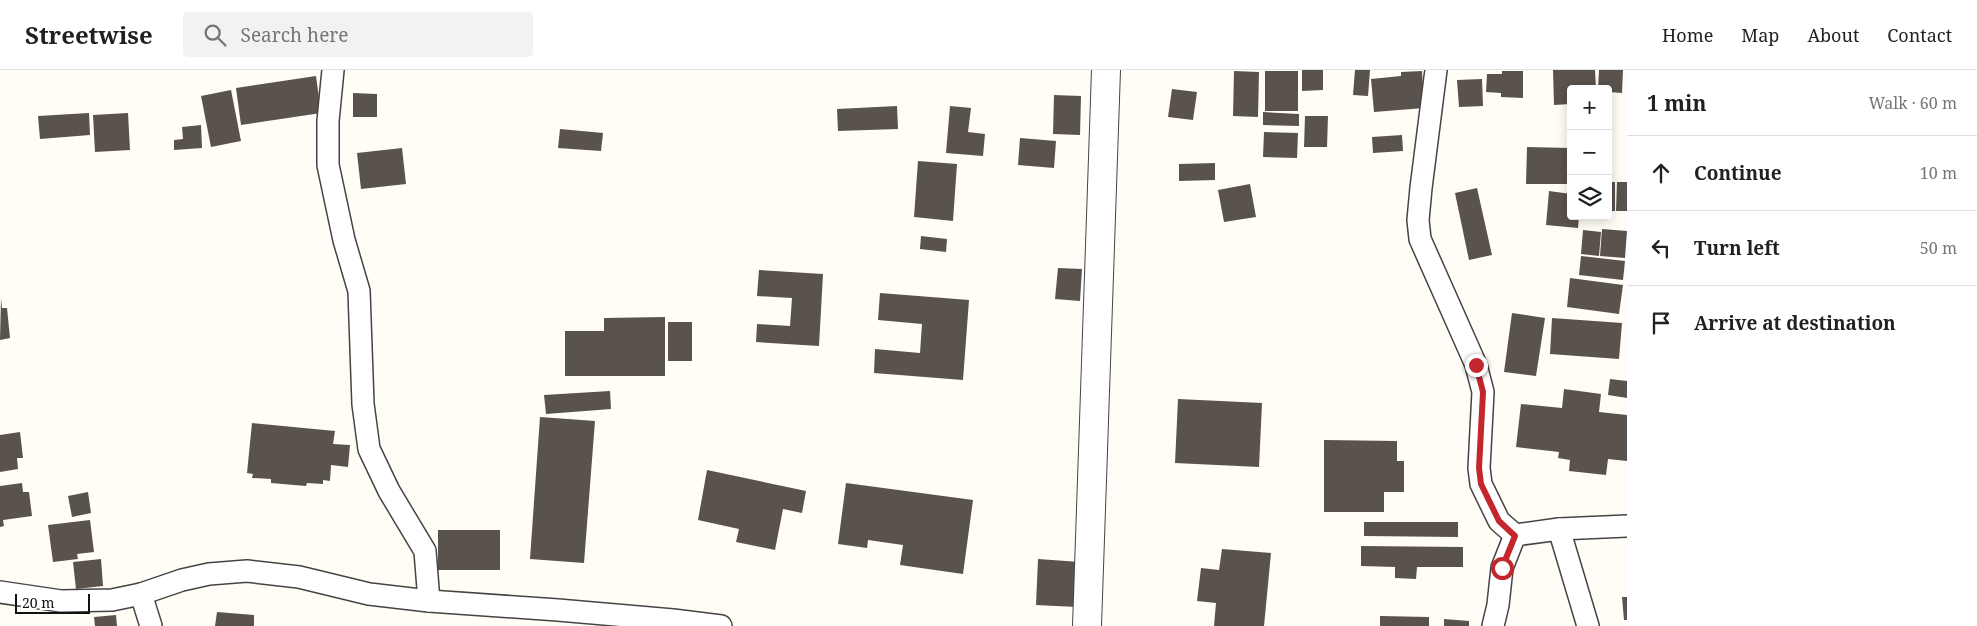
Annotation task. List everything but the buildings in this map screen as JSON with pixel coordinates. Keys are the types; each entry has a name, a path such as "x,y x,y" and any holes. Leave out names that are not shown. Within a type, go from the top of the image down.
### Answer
{"street":[{"path":"334,70 328,121 328,165 344,240 359,291 363,404 369,449 389,492 425,551 428,601"},
{"path":"1087,626 1106,70"},
{"path":"1436,70 1421,188 1418,220 1420,239 1476,365 1483,392 1479,468 1481,484 1499,521 1515,536"},
{"path":"1515,536 1559,529 1627,526"},
{"path":"1559,529 1588,626"},
{"path":"1493,626 1498,605 1502,568 1515,536"},
{"path":"0,592 61,601 112,600 141,594 182,580 209,574 247,571 299,577 369,594 428,601 721,626"},
{"path":"141,594 151,626"}],"route":[{"path":"1476,365 1483,392 1479,468 1481,484 1499,521 1515,536 1502,568"}]}
